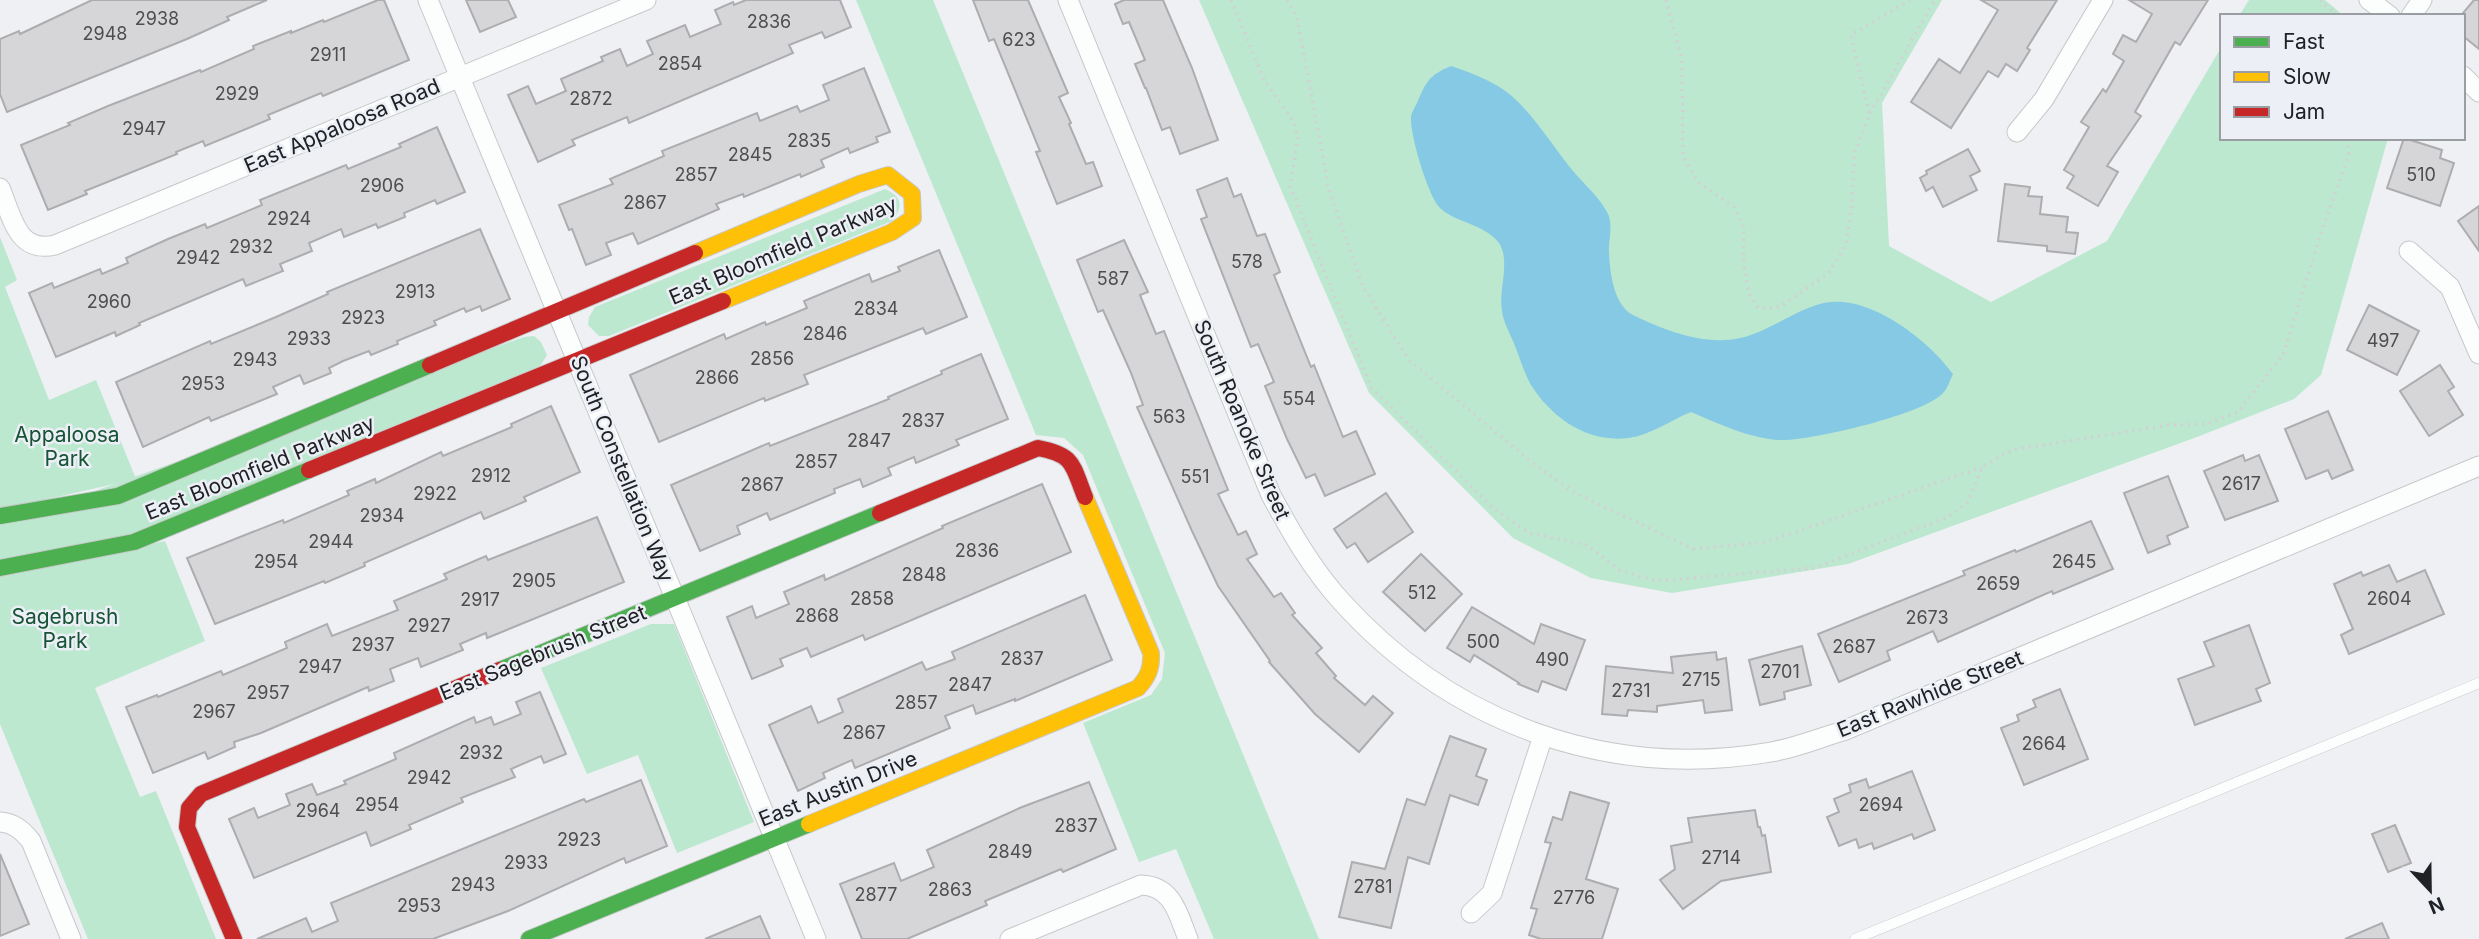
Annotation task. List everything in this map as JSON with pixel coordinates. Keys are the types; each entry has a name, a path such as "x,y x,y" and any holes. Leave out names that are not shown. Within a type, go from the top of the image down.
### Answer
{"street":[{"name":"South Constellation Way","path":"428,0 816,939"},
{"name":"East Appaloosa Road","path":"0,188 20,235 36,246 55,245 646,0"},
{"name":"South Roanoke Street","path":"1068,0 1271,495 1316,570 1340,601 1416,671 1475,707 1543,736"},
{"path":"2018,132 2044,99 2103,0"},
{"path":"2369,0 2386,14"},
{"path":"2465,78 2479,92"},
{"name":"East Bloomfield Parkway","path":"0,516 118,496 556,310 888,175 912,194 914,218 892,232 578,361 134,542 0,568"},
{"path":"2409,251 2450,287 2479,354"},
{"name":"East Sagebrush Street","path":"234,939 187,827 189,808 194,800 205,792 1038,447 1059,452 1070,460 1151,653 1153,666"},
{"name":"East Rawhide Street","path":"1543,736 1598,752 1662,759 1721,758 1774,752 1843,731 2479,466"},
{"name":"East Austin Drive","path":"529,939 1138,688 1147,679 1153,666"},
{"path":"1471,914 1492,893 1543,736"},
{"path":"7,824 24,832 31,841 71,939"},
{"path":"1010,939 1142,885 1156,887 1168,895 1174,903 1188,939"}],"lane":[{"path":"1855,939 2479,683"}],"path":[{"path":"1231,0 1264,80 1294,122 1297,138 1290,186 1371,387 1494,509 1530,533 1587,545 1619,570 1656,581 1814,568 1948,517 1967,503 1983,466"},
{"path":"1287,0 1297,17 1329,190 1363,287 1409,360 1534,464 1575,493 1693,549 1766,542 1983,466 2012,450 2169,425 2206,424 2238,412 2283,355 2324,224 2349,155 2347,140"},
{"path":"1666,0 1682,60 1683,156 1698,182 1734,207 1743,225 1744,265 1749,294 1758,308 1780,307 1829,273 1846,245 1852,206 1854,155 1869,115 1935,0"},
{"path":"1869,115 1852,35 1910,0"},
{"path":"2319,0 2335,14"}],"green space":[{"path":"856,0 933,0 1319,939 1214,939 1176,849 1139,862 1083,723 1151,695 1162,679 1165,653 1083,455 1064,438 1036,435"},
{"path":"1199,0 1942,0 1882,103 1889,246 1991,302 2107,241 2220,49 2220,140 2387,140 2321,375 2294,399 1848,564 1672,593 1591,578 1513,538 1369,393"},
{"path":"2249,0 2325,0 2342,14 2240,14"},
{"path":"885,189 895,195 899,203 892,221 609,336 599,336 588,325 595,307"},
{"name":"Appaloosa Park","path":"0,237 17,280 5,287 49,400 96,380 136,479 0,510"},
{"path":"534,336 541,342 547,355 539,368 129,535 0,559 0,525 524,337"},
{"name":"Sagebrush Park","path":"165,541 205,641 95,688 140,797 156,791 216,939 88,939 0,724 0,575"},
{"path":"651,624 674,624 754,822 677,853 638,755 587,774 541,668"}],"water":[{"path":"1451,66 1492,82 1514,98 1600,201 1610,221 1610,270 1614,288 1621,304 1633,315 1678,333 1702,339 1725,340 1751,335 1824,303 1859,305 1896,322 1929,347 1953,374 1946,389 1932,401 1892,417 1842,431 1798,439 1761,438 1691,412 1652,431 1628,438 1599,436 1572,426 1549,408 1531,385 1505,324 1501,303 1504,258 1499,243 1486,232 1440,208 1430,191 1421,165 1413,138 1412,114 1429,80"}],"building":[{"path":"92,0 267,0 227,17 229,20 187,39 7,112 0,94 0,39 19,31 20,34"},
{"path":"384,0 409,60 323,96 321,93 268,115 270,119 205,146 203,141 176,152 177,154 85,191 87,194 48,210 21,145 108,106 200,70 201,72 254,49 253,46"},
{"path":"466,0 508,0 516,17 480,32"},
{"path":"746,0 840,0 851,27 825,38 822,32 789,45 793,53 629,123 627,117 572,140 575,145 538,162 508,95 528,86 536,104 566,91 561,79 603,61 601,57 620,49 627,66 653,54 647,41 685,25 690,37 721,24 715,10"},
{"path":"973,0 1028,0 1068,93 1059,97 1071,123 1069,124 1086,164 1093,162 1102,186 1057,204 1036,152 1040,151 994,39 989,41"},
{"path":"1124,0 1163,0 1192,68 1218,140 1180,154 1170,127 1162,130 1135,64 1145,60 1129,22 1123,24 1115,4"},
{"path":"1981,0 2057,0 2027,48 2030,50 2017,71 2006,64 1998,77 1988,71 1951,128 1911,102 1939,59 1960,73 1998,10"},
{"path":"2129,0 2208,0 2180,45 2175,42 2135,112 2141,116 2107,166 2118,172 2098,206 2067,188 2074,176 2064,170 2089,127 2081,122 2103,89 2106,92 2124,61 2113,54 2123,35 2136,42 2152,14"},
{"path":"2474,0 2479,0 2479,49 2465,38 2463,13"},
{"path":"864,68 890,132 876,137 878,142 850,153 848,148 821,160 824,167 801,177 800,174 744,197 743,194 716,204 719,209 638,244 633,233 606,243 611,255 586,265 559,205 613,184 610,179 664,156 662,151 757,113 760,121 797,106 800,112 829,100 823,85"},
{"path":"437,127 465,192 437,204 435,200 378,228 376,224 344,237 341,229 309,243 312,251 280,264 283,271 246,286 243,279 139,323 140,325 116,336 115,332 56,357 29,293 52,283 54,288 100,269 102,274 128,263 126,258 168,239 205,224 207,228 262,205 260,200 346,165 348,169 401,147 399,144"},
{"path":"2403,140 2442,150 2440,158 2454,163 2440,206 2387,188"},
{"path":"1968,149 1980,171 1970,176 1977,190 1943,207 1933,187 1926,191 1920,178 1927,174 1926,171"},
{"path":"1227,178 1234,197 1241,194 1257,236 1265,234 1280,272 1274,275 1343,437 1356,431 1375,474 1325,496 1315,474 1306,478 1287,439 1265,386 1274,382 1258,344 1251,347 1201,219 1207,217 1197,190"},
{"path":"2005,184 2030,187 2028,196 2042,197 2040,214 2068,217 2066,232 2078,233 2075,254 2047,251 2047,246 1998,241"},
{"path":"2479,206 2479,251 2458,221"},
{"path":"480,229 510,299 482,311 480,306 466,312 464,308 434,321 436,325 397,341 398,344 371,355 369,351 343,361 329,368 331,373 304,384 300,375 273,387 277,394 211,421 209,417 143,447 116,382"},
{"path":"1124,240 1148,292 1140,295 1156,334 1164,331 1228,490 1218,494 1238,535 1246,531 1257,554 1247,559 1274,597 1281,593 1295,613 1292,615 1322,648 1316,653 1336,676 1334,678 1365,705 1373,696 1393,713 1359,752 1315,714 1269,662 1218,586 1192,531 1137,407 1143,405 1131,373 1103,310 1098,312 1077,260"},
{"path":"939,250 967,317 926,334 923,328 804,375 808,384 765,401 764,398 659,442 630,375 724,334 726,339 807,308 804,301 869,274 872,282 900,271 898,267"},
{"path":"2369,305 2419,331 2397,375 2347,350"},
{"path":"981,354 1008,419 956,440 959,445 916,463 914,457 888,468 891,475 863,487 860,479 834,489 835,493 770,520 767,513 737,526 740,534 700,551 671,485 769,443 770,446 889,399 888,397 942,374 941,371"},
{"path":"2440,365 2454,387 2448,391 2463,415 2429,436 2400,391"},
{"path":"551,406 580,472 524,497 526,501 484,519 481,512 325,583 324,581 215,624 187,558 283,520 284,523 349,495 347,491 375,479 376,483 441,452 443,456 512,427 511,424"},
{"path":"2328,411 2353,470 2332,479 2328,470 2306,479 2285,429"},
{"path":"2243,455 2245,461 2259,455 2278,501 2225,520 2204,471"},
{"path":"2168,476 2188,527 2167,536 2170,544 2148,553 2124,493"},
{"path":"1042,484 1071,552 865,640 863,635 811,657 807,648 780,659 783,666 752,679 727,617 752,606 756,618 789,604 784,592 824,575 825,580"},
{"path":"1386,493 1413,532 1368,562 1355,543 1347,548 1334,529"},
{"path":"597,517 624,582 487,638 486,633 460,644 463,650 421,667 418,658 390,669 394,681 369,691 368,687 234,742 235,747 208,759 205,752 153,773 126,707 221,671 223,675 287,648 285,642 327,624 332,636 398,610 394,601 447,579 444,574 486,556 488,560"},
{"path":"2091,521 2113,569 2053,594 2052,591 1938,642 1933,631 1887,651 1890,660 1839,682 1818,634 1965,575 1963,571"},
{"path":"1421,554 1462,594 1425,631 1383,592"},
{"path":"2389,565 2397,582 2425,570 2444,614 2349,654 2341,635 2353,629 2334,584 2361,572 2363,576"},
{"path":"1085,595 1112,660 1015,701 976,714 973,705 945,716 950,728 855,768 852,760 823,773 825,778 798,791 769,725 811,706 818,723 843,712 838,699 922,662 926,670 955,659 952,652"},
{"path":"1472,607 1534,644 1541,624 1585,640 1566,690 1542,681 1538,692 1518,684 1474,655 1470,662 1447,648"},
{"path":"2249,625 2270,683 2256,689 2261,701 2195,725 2178,679 2214,666 2204,642"},
{"path":"1802,646 1811,685 1784,692 1785,699 1760,705 1749,660"},
{"path":"1716,652 1717,660 1726,658 1732,710 1705,713 1703,700 1657,706 1657,712 1628,710 1627,716 1602,714 1606,666 1673,673 1671,657"},
{"path":"2060,689 2088,759 2024,785 2001,728 2019,721 2017,715 2036,707 2033,700"},
{"path":"540,692 566,754 544,763 541,756 511,769 515,777 461,798 463,802 409,825 411,829 371,846 366,832 254,878 229,819 254,808 258,818 290,805 286,794 312,784 317,795 346,784 344,781 396,759 394,753 474,717 476,723 491,717 494,725 521,714 516,702"},
{"path":"1450,736 1486,749 1476,776 1487,780 1478,805 1450,795 1429,864 1408,857 1391,928 1339,917 1352,862 1385,869 1407,799 1425,805"},
{"path":"1912,771 1935,830 1914,839 1912,834 1874,849 1872,843 1859,848 1856,839 1839,846 1827,817 1839,812 1834,799 1851,792 1849,785 1866,779 1869,788"},
{"path":"641,780 667,846 626,863 624,858 508,911 433,939 257,939 306,918 312,932 338,921 331,903 584,799 586,802"},
{"path":"1089,782 1116,849 985,901 987,905 907,939 862,939 840,884 894,863 901,881 934,867 927,850 1022,807"},
{"path":"1570,792 1609,803 1586,879 1618,889 1602,939 1541,939 1529,935 1537,909 1531,908 1551,843 1545,842 1553,817 1562,820"},
{"path":"1755,810 1758,827 1762,836 1765,835 1771,872 1721,881 1683,909 1660,880 1675,869 1671,846 1692,842 1688,818"},
{"path":"2395,825 2411,863 2388,872 2372,834"},
{"path":"0,854 29,924 0,936"},
{"path":"760,916 770,939 705,939"},
{"path":"2382,923 2389,939 2345,939"}],"traffic: fast":[{"path":"0,516 118,496 430,365"},
{"path":"0,568 134,542 309,470"},
{"path":"500,670 880,513"},
{"path":"529,939 809,824"}],"traffic: slow":[{"path":"695,253 859,184 888,175 912,194 913,218 892,232 723,301"},
{"path":"809,824 1138,688 1150,668 1151,653 1085,497"}],"traffic: jam":[{"path":"430,365 695,253"},
{"path":"309,470 723,301"},
{"path":"880,513 1038,448 1066,458 1074,469 1085,497"},
{"path":"234,939 187,827 189,808 201,794 500,670"}]}
